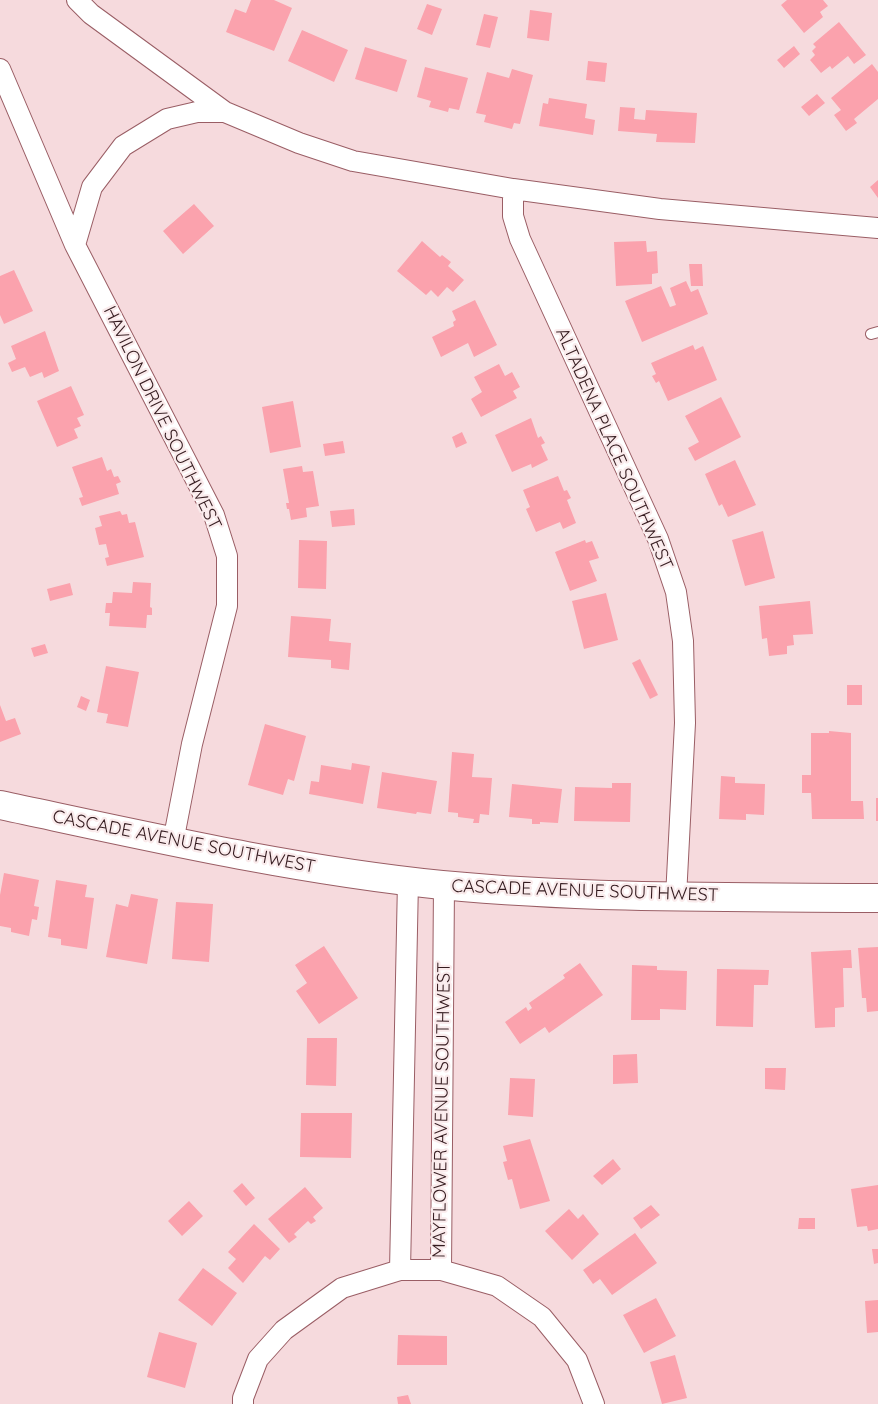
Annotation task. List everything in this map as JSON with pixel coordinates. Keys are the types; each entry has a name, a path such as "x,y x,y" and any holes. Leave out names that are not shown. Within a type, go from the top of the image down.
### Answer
{"main road":[{"name":"CASCADE AVENUE SOUTHWEST","path":"0,805 292,865 444,885 560,894 676,897 878,898"}],"street":[{"path":"77,0 91,14 225,112 299,143 352,161 513,189 660,209 878,228"},
{"name":"HAVILON DRIVE SOUTHWEST","path":"0,70 76,245 214,515 227,556 227,606 192,744 173,842"},
{"path":"76,245 92,187 123,146 167,119 197,112 225,112"},
{"name":"ALTADENA PLACE SOUTHWEST","path":"513,189 514,216 520,239 658,539 676,592 683,641 685,724 676,897"},
{"path":"400,1270 408,881"},
{"name":"MAYFLOWER AVENUE SOUTHWEST","path":"444,885 441,1270 497,1286 542,1317 577,1360 594,1404"},
{"path":"243,1404 243,1398 258,1359 284,1330 342,1288 400,1270 441,1270"}],"building":[{"path":"251,0 274,0 292,8 274,51 226,32 235,9 246,13"},
{"path":"787,0 823,0 828,6 820,12 823,17 804,33 781,5"},
{"path":"427,4 442,9 432,35 417,29"},
{"path":"530,10 552,13 549,41 527,38"},
{"path":"484,14 498,17 490,48 476,45"},
{"path":"839,22 866,55 854,64 848,56 832,69 830,66 821,73 810,60 815,55 812,51 816,47 813,44"},
{"path":"302,30 348,50 334,82 288,61"},
{"path":"794,46 800,54 784,68 777,60"},
{"path":"365,47 407,60 397,92 355,79"},
{"path":"588,61 607,63 605,82 586,80"},
{"path":"872,64 878,72 878,99 854,119 857,123 846,131 834,115 841,110 831,98"},
{"path":"425,67 468,78 459,110 449,108 448,112 429,107 431,101 417,97"},
{"path":"512,69 533,75 520,124 514,123 512,129 484,122 486,115 476,113 487,72 509,78"},
{"path":"817,94 825,103 809,116 801,107"},
{"path":"549,98 587,104 585,118 595,120 593,135 539,126 543,103 548,104"},
{"path":"620,107 635,108 634,119 645,120 646,110 697,113 695,143 656,142 657,134 618,131"},
{"path":"878,180 878,198 870,187"},
{"path":"194,204 214,226 183,254 163,231"},
{"path":"422,241 440,257 442,255 451,262 448,266 464,280 453,292 447,287 438,297 431,290 426,295 397,271"},
{"path":"646,241 647,252 657,251 658,273 652,274 652,284 616,286 614,242"},
{"path":"689,264 702,264 703,286 691,286"},
{"path":"14,270 33,311 4,324 0,315 0,276"},
{"path":"686,281 691,292 698,289 708,314 642,342 625,301 661,286 670,307 676,305 670,288"},
{"path":"475,300 497,345 474,357 468,343 441,357 432,337 454,326 453,322 456,320 452,311"},
{"path":"45,331 59,371 44,378 42,372 30,377 25,367 12,372 8,363 16,359 11,346"},
{"path":"693,345 695,350 703,346 717,380 668,401 659,381 656,383 652,376 656,374 651,363"},
{"path":"499,364 505,376 512,372 520,387 513,391 517,398 481,417 471,399 482,392 474,377"},
{"path":"71,386 84,415 77,418 81,426 74,429 78,438 57,447 37,401"},
{"path":"721,397 741,437 695,461 688,448 699,442 685,416"},
{"path":"293,401 301,447 270,453 262,407"},
{"path":"531,418 538,438 541,436 545,443 541,445 548,460 532,468 531,464 512,472 495,435"},
{"path":"462,432 467,443 456,448 452,437"},
{"path":"343,441 345,453 325,456 323,444"},
{"path":"102,457 107,471 111,469 114,477 118,476 121,482 116,484 119,494 82,506 79,498 83,497 72,467"},
{"path":"735,460 756,505 728,517 722,504 719,506 705,474"},
{"path":"302,466 303,472 313,471 319,506 306,508 307,517 291,520 286,503 289,503 283,469"},
{"path":"558,476 564,491 567,490 571,498 567,500 576,523 563,529 560,522 536,532 526,509 530,507 523,490"},
{"path":"354,509 355,525 332,527 330,511"},
{"path":"120,511 122,515 127,514 129,523 135,522 144,557 107,566 105,558 109,557 106,544 99,545 95,528 102,526 99,516"},
{"path":"763,531 775,578 745,586 732,540"},
{"path":"299,540 327,541 326,589 298,588"},
{"path":"585,540 586,543 592,541 599,558 589,561 597,581 570,591 555,552"},
{"path":"133,582 151,583 150,607 152,608 152,615 147,615 146,628 109,626 110,613 105,613 106,603 112,603 113,592 132,593"},
{"path":"70,583 73,595 50,601 47,589"},
{"path":"606,593 618,640 584,649 572,601"},
{"path":"810,601 813,634 793,635 794,645 787,646 787,654 769,656 767,638 762,639 759,606"},
{"path":"291,616 331,619 329,641 351,643 349,670 331,668 331,660 288,657"},
{"path":"45,644 48,653 34,657 31,648"},
{"path":"640,659 658,695 650,699 632,663"},
{"path":"106,666 139,672 128,727 106,723 108,714 97,712"},
{"path":"847,685 862,685 862,705 847,705"},
{"path":"81,696 90,700 86,711 77,707"},
{"path":"0,705 6,721 15,718 21,734 0,742"},
{"path":"265,724 306,736 294,781 288,779 283,795 248,785"},
{"path":"829,731 851,733 851,801 863,801 864,819 812,819 811,793 802,793 802,775 811,775 811,733 829,733"},
{"path":"452,752 474,754 472,777 492,778 489,815 480,814 479,823 473,823 474,819 458,817 458,813 448,812"},
{"path":"352,763 370,766 363,804 309,794 311,781 319,782 321,765 351,770"},
{"path":"382,772 437,781 431,814 417,812 416,814 377,808"},
{"path":"721,776 735,777 735,783 765,784 764,815 746,814 746,820 719,819"},
{"path":"612,783 631,783 630,822 574,821 575,787 612,788"},
{"path":"512,784 562,789 558,823 540,822 540,824 532,824 532,819 509,817"},
{"path":"876,798 878,798 878,821 876,821"},
{"path":"4,873 39,880 34,906 39,907 37,920 32,919 29,936 11,932 11,928 0,926 0,895"},
{"path":"56,880 87,885 85,897 94,898 87,949 61,945 61,939 48,937"},
{"path":"131,894 158,899 147,964 106,957 116,904 128,907"},
{"path":"176,902 213,904 209,962 172,959"},
{"path":"324,946 358,998 319,1024 296,991 307,983 295,965"},
{"path":"878,947 878,1011 867,1012 866,998 862,998 858,948"},
{"path":"851,950 852,968 843,968 844,1007 835,1008 835,1027 815,1028 811,952"},
{"path":"580,963 603,995 549,1033 545,1027 520,1044 505,1022 526,1007 528,1011 532,1008 529,1003 565,978 563,975"},
{"path":"632,965 657,966 657,970 687,971 686,1010 660,1009 660,1020 631,1020"},
{"path":"717,969 769,970 768,985 754,985 753,1027 716,1026"},
{"path":"307,1038 337,1038 336,1086 306,1085"},
{"path":"637,1054 638,1083 613,1084 613,1055"},
{"path":"765,1068 786,1068 785,1090 765,1089"},
{"path":"510,1078 535,1079 533,1117 508,1115"},
{"path":"301,1113 352,1113 351,1158 300,1157"},
{"path":"530,1139 550,1201 520,1209 512,1179 508,1180 503,1162 507,1161 503,1146"},
{"path":"613,1159 621,1169 602,1185 593,1176"},
{"path":"242,1183 255,1198 246,1206 233,1191"},
{"path":"878,1185 878,1229 868,1231 867,1226 857,1227 851,1189"},
{"path":"305,1187 323,1208 313,1217 316,1221 311,1224 308,1221 294,1234 297,1237 289,1243 268,1219"},
{"path":"189,1201 203,1216 182,1236 168,1221"},
{"path":"651,1205 660,1215 641,1229 633,1218"},
{"path":"569,1209 578,1219 583,1214 599,1234 572,1260 545,1231"},
{"path":"799,1218 815,1218 815,1229 798,1229"},
{"path":"254,1224 280,1249 270,1260 265,1256 243,1283 228,1268 236,1259 228,1252"},
{"path":"635,1233 657,1263 612,1295 600,1279 593,1284 583,1270"},
{"path":"872,1249 878,1249 878,1263 874,1264"},
{"path":"203,1268 237,1293 212,1326 178,1300"},
{"path":"656,1298 676,1336 644,1353 623,1315"},
{"path":"878,1300 878,1332 867,1333 865,1301"},
{"path":"159,1332 197,1343 185,1388 147,1377"},
{"path":"398,1335 447,1336 447,1365 397,1365"},
{"path":"675,1355 687,1398 662,1404 650,1362"},
{"path":"408,1395 411,1404 398,1404 397,1397"}]}
